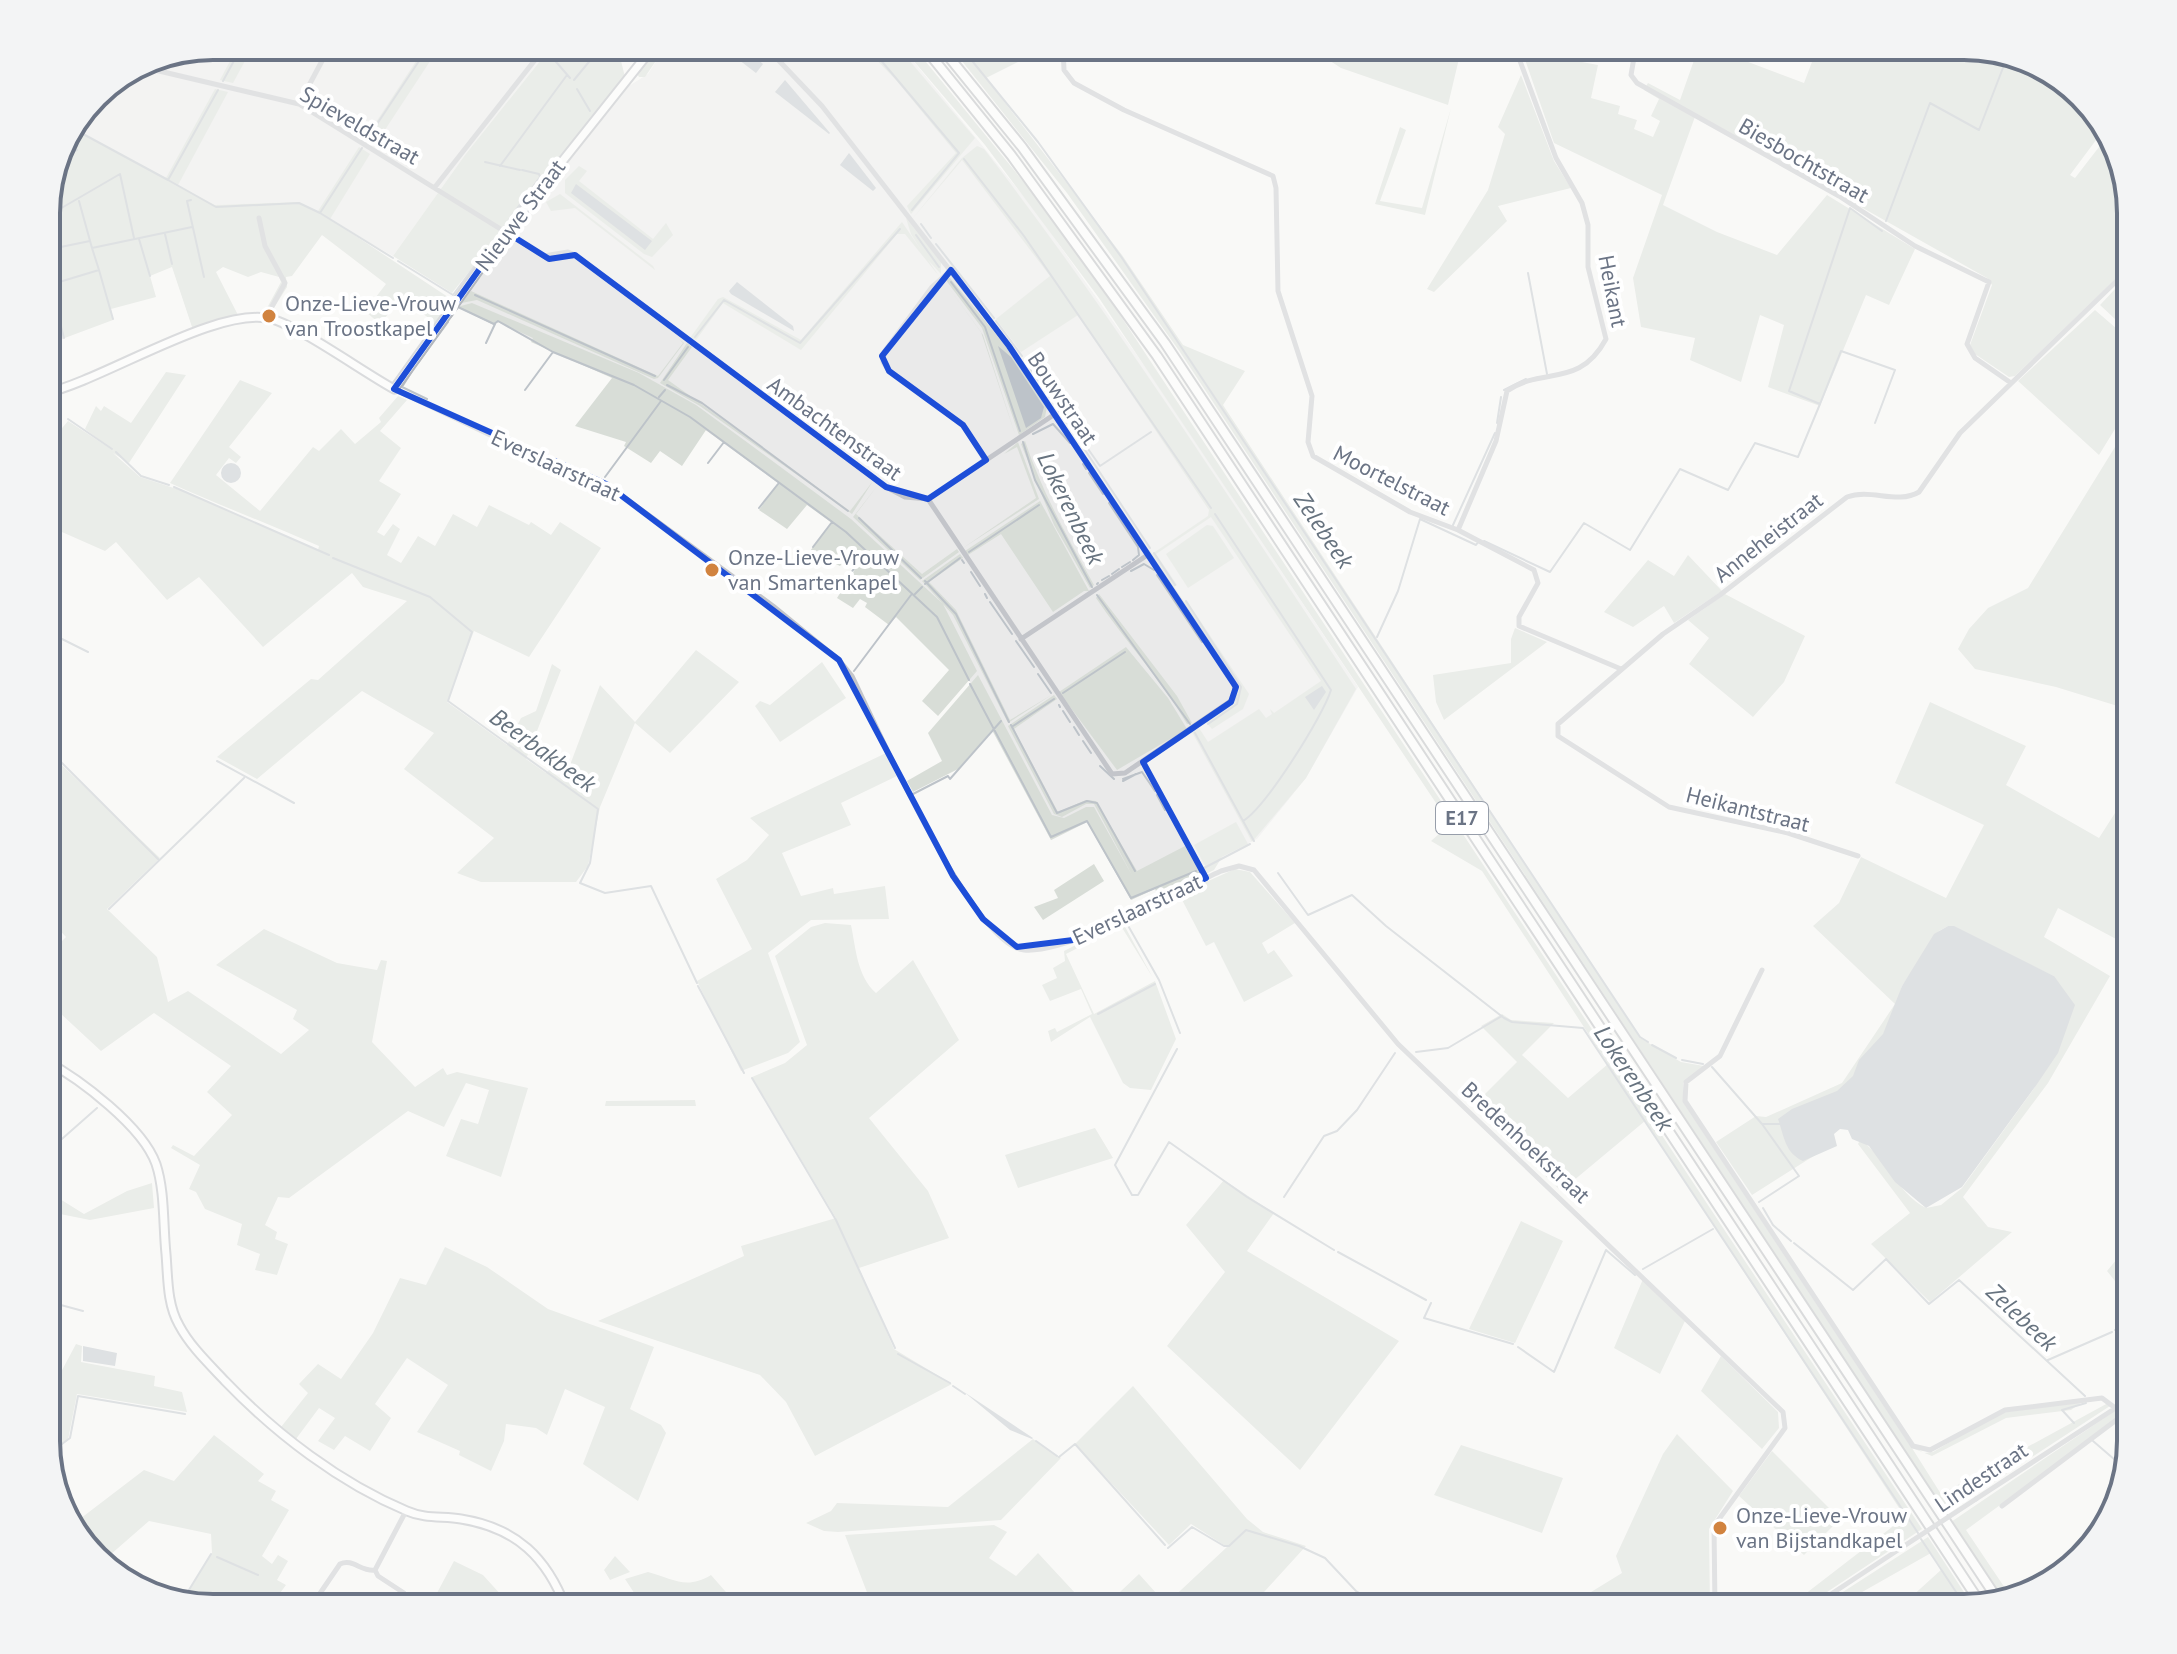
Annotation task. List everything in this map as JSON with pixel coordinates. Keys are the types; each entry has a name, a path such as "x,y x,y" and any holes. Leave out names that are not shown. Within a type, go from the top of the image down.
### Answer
{"highway":[{"name":"E17","path":"934,60 1011,155 1157,356 1974,1593"},
{"name":"E17","path":"951,60 1022,147 1165,343 1992,1591"}],"street":[{"path":"299,104 323,60"},
{"path":"435,187 535,60"},
{"name":"Nieuwe Straat","path":"394,389 506,232 643,60"},
{"name":"Bouwstraat","path":"778,60 822,106 951,270 1055,414 1234,681 1237,693 1231,702 1143,762"},
{"name":"Moortelstraat","path":"1064,60 1064,70 1074,83 1124,110 1273,176 1276,188 1278,291 1312,396 1309,450 1316,459 1383,497 1458,530 1538,575 1538,583 1518,621 1521,628 1621,669"},
{"name":"Heikant","path":"1458,530 1496,441 1507,391 1528,381 1567,376 1606,339 1588,267 1588,225 1582,203 1556,158 1520,60"},
{"name":"Biesbochtstraat","path":"1634,60 1631,75 1637,83 1839,196 1915,246 1989,282 1967,344 1975,358 2011,384"},
{"name":"Spieveldstraat","path":"158,71 299,104 506,232"},
{"path":"259,218 265,246 285,283 263,318"},
{"name":"Ambachtenstraat","path":"506,232 544,256 568,252 575,255 886,487 905,497 928,499"},
{"path":"951,270 923,299 884,352 883,362 889,371 963,425 986,460"},
{"path":"2011,384 2117,281"},
{"path":"270,310 275,320"},
{"name":"Everslaarstraat","path":"60,387 207,329 263,318 275,320 394,389 526,452 606,484 773,606 839,660 852,676 953,876 983,919 1017,947 1027,950 1081,939 1206,878 1239,866 1254,870"},
{"name":"Anneheistraat","path":"1556,731 1558,724 1663,634 1720,595 1847,497 1863,493 1907,497 1919,492 1960,433 2011,384"},
{"path":"1055,414 928,499 1109,771 1120,775 1143,762 1206,878"},
{"path":"1021,639 1149,554"},
{"name":"Heikantstraat","path":"1556,731 1558,736 1669,807 1788,833 1858,856"},
{"name":"Bredenhoekstraat","path":"1254,870 1398,1044 1783,1412 1786,1424 1714,1526 1715,1594"},
{"path":"1762,970 1720,1056 1686,1082 1685,1101 1913,1446 1930,1450 2005,1410 2102,1398 2114,1407"},
{"path":"60,1069 128,1125 156,1162 169,1292 178,1325 226,1382 277,1429 333,1470 406,1511 479,1524 522,1544 544,1561 559,1594"},
{"name":"Lindestraat","path":"1831,1594 2117,1406"},
{"name":"Lindestraat","path":"2002,1506 2117,1420"},
{"path":"375,1570 406,1511"},
{"path":"320,1594 340,1564 350,1562 365,1570 375,1570"},
{"path":"375,1570 378,1576 404,1594"}],"highlighted area":[{"path":"506,232 549,259 575,255 886,487 928,499 986,460 963,425 889,371 882,356 951,270 1009,346 1236,687 1231,702 1143,762 1206,878 1081,939 1017,947 983,919 953,876 839,660 606,484 394,389"}],"shaded area":[{"path":"203,60 541,60 465,155 393,256 297,202 215,205 83,134 86,128 112,98 128,86 174,65"},
{"path":"231,60 245,60 233,83 220,80"},
{"path":"417,60 431,60 375,145 365,139"},
{"path":"541,60 621,60 625,77 452,293 393,256 465,155"},
{"path":"646,60 657,60 645,77 639,77 636,72"},
{"path":"657,60 912,60 1034,209 1155,381 1358,687 1306,778 1257,839 1131,900 1087,822 1051,840 937,618 845,532 689,418 634,386 553,353 498,322 494,325 457,307 554,177 629,86 648,74"},
{"path":"739,60 759,60 763,64 756,73"},
{"path":"877,60 909,60 975,138 911,214 907,206 956,153"},
{"path":"913,60 924,60 1035,196 1116,309 1922,1529 1824,1594 1805,1594 1905,1517 1645,1121 1561,1191 1473,1106 1517,1062 1481,1026 1502,1014 1511,1020 1554,1023 1522,1055 1568,1098 1608,1064 1482,871 1431,841 1450,824 1099,298 985,145"},
{"path":"961,60 1022,60 986,78 1122,255 1183,345 1245,371 1223,405 1640,1038 1681,1062 1704,1066 1683,1083 1683,1102 1909,1444 1923,1452 1912,1448 1941,1494 2108,1403 2110,1406 1946,1513 1180,352 1067,193"},
{"path":"1329,60 1459,60 1448,105 1341,68"},
{"path":"1525,60 1571,60 1598,65 1591,98 1620,106 1618,114 1637,120 1634,129 1653,137 1660,121 1651,116 1659,99 1644,90 1648,83 1680,100 1694,60 1743,60 1804,83 1813,60 1964,60 2013,68 2057,92 2085,120 2097,139 2070,175 2075,178 2101,146 2116,193 2117,278 2015,376 2009,377 1975,354 1970,345 1992,285 1987,278 1696,114 1663,205 1717,232 1777,255 1827,195 1915,249 1889,305 1866,295 1820,406 1768,387 1784,325 1760,315 1741,382 1690,360 1695,338 1641,327 1633,278 1662,195 1554,143"},
{"path":"1521,75 1554,161 1571,188 1498,206 1507,221 1434,292 1427,289 1488,190 1505,134 1498,127"},
{"path":"785,80 830,133 829,134 775,92"},
{"path":"215,89 228,92 178,185 215,205 297,202 318,211 359,147 370,154 330,219 451,299 436,324 402,297 380,324 365,311 386,284 322,235 292,276 286,277 287,287 272,311 267,308 281,282 279,277 261,272 248,277 223,267 216,272 238,315 193,330 172,267 150,276 156,297 111,309 113,320 60,340 61,193 65,174 83,134 166,178"},
{"path":"1451,108 1425,215 1375,204 1400,127 1406,130 1380,201 1422,208"},
{"path":"977,146 984,149 1129,348 1356,689 1306,778 1252,842 1192,732 1199,728 1208,742 1259,709 1266,718 1272,714 1270,709 1274,713 1321,681 1211,517 1156,554 1177,585 1174,587 1152,554 1208,516 1209,510 1078,315 1021,352 996,319 1050,276 962,160 913,218 962,158"},
{"path":"849,153 876,188 873,191 840,165"},
{"path":"579,166 587,171 579,181 653,239 666,223 673,235 652,257 565,193 565,180"},
{"path":"576,184 652,241 645,250 571,193"},
{"path":"560,194 655,270 575,208 551,211 546,202"},
{"path":"906,218 941,262 941,274 928,260 939,276 905,234 897,234 801,350 723,303 696,340 690,338 718,299 723,297 801,340 902,222 921,250"},
{"path":"950,278 1004,344 1047,407 1045,417 1019,435 982,328 945,279"},
{"path":"737,282 793,326 794,331 731,294 729,291"},
{"path":"2117,287 2117,321 2100,305"},
{"path":"471,291 658,376 683,343 679,339 684,343 658,378 654,379 477,300 461,303"},
{"path":"472,303 639,373 696,405 851,519 943,604 977,671 938,716 922,701 949,670 896,617 889,625 865,607 867,603 860,599 853,608 837,598 864,555 853,549 840,566 810,551 832,523 807,505 787,529 759,510 778,483 706,430 682,466 660,451 651,463 624,446 626,442 575,426 612,378 531,342 533,338 498,322 494,325 457,307"},
{"path":"2095,310 2117,329 2117,426 2099,455 2018,381"},
{"path":"981,332 983,335 1016,437"},
{"path":"687,343 692,347 668,380 850,511 873,481 852,514 700,406 660,383"},
{"path":"998,346 1011,357 1044,407 1041,418 1026,428"},
{"path":"166,372 186,375 129,463 113,453 140,477 183,491 318,550 319,546 170,483 240,380 272,393 229,447 241,457 236,463 229,458 216,475 260,511 313,447 319,451 341,429 355,444 381,422 379,418 398,396 407,400 380,431 401,448 379,481 401,494 377,532 384,536 393,524 400,529 387,555 401,563 418,536 435,546 453,514 477,527 489,505 529,525 531,522 551,535 560,522 601,548 529,657 474,631 447,702 507,745 521,718 536,711 552,664 561,670 526,759 564,781 600,685 635,722 696,650 739,682 670,753 635,723 600,807 588,866 576,882 481,882 457,873 494,838 404,769 434,733 362,691 257,779 217,757 311,679 318,680 407,601 363,587 352,573 263,647 199,577 167,600 116,542 105,551 60,531 60,430 68,421 114,451 85,429 96,406 101,411 104,406 131,423"},
{"path":"1025,441 1047,497 1094,585 1090,588 1054,525 1021,444"},
{"path":"1018,442 1039,499 963,548 1036,498 1017,447 1004,454"},
{"path":"2117,444 2117,706 2056,687 1975,669 1958,649 1969,629 1988,608 2028,588"},
{"path":"227,463 235,463 241,473 235,483 227,483 221,477 221,469"},
{"path":"878,485 856,514 922,574 957,549 959,552 920,580 853,517"},
{"path":"1040,501 1089,591 1084,591 1053,612 1001,534 968,555 965,551"},
{"path":"1207,525 1213,526 1234,558 1188,588 1166,554"},
{"path":"960,554 963,558 929,582 956,610 1010,720 1053,694 1008,723 953,615 922,581"},
{"path":"1688,555 1722,591 1674,623 1664,606 1633,627 1604,612 1648,560 1674,576"},
{"path":"1099,594 1177,696 1192,723 1187,724 1166,691 1107,614 1096,598"},
{"path":"1725,594 1805,636 1784,682 1753,717 1689,664 1709,638 1688,620"},
{"path":"1187,601 1249,694 1243,709 1212,729 1206,722 1234,703 1239,687 1184,602"},
{"path":"1515,628 1547,642 1444,720 1436,702 1433,675 1511,663 1511,639"},
{"path":"1126,647 1168,698 1187,729 1117,770 1059,692"},
{"path":"822,662 846,698 780,742 755,706 760,701 770,705"},
{"path":"978,675 1052,815 1064,818 1086,807 1094,807 1133,877 1094,804 1086,804 1062,817 1054,814 1008,726 1054,695 1057,699 1014,729 1058,812 1086,800 1096,801 1137,871 1185,846 1198,869 1205,866 1194,845 1236,822 1248,844 1222,857 1214,870 1159,897 1155,889 1131,900 1087,822 1051,840 992,730 958,769 913,792 907,781 942,761 928,733"},
{"path":"1322,686 1326,692 1314,710 1305,697"},
{"path":"1930,702 2026,746 2006,785 2099,838 2117,810 2117,940 2058,908 2044,937 2110,976 2048,1083 1963,1197 1988,1227 2012,1232 1930,1302 1871,1244 1910,1213 1858,1144 1860,1140 1869,1147 1907,1193 1926,1208 1941,1205 1962,1188 2035,1087 2054,976 1948,926 1939,931 1902,986 1891,1020 1820,1152 1752,1195 1716,1142 1756,1116 1766,1117 1842,1083 1895,1004 1813,926 1839,903 1861,857 1946,898 1984,825 1895,783"},
{"path":"886,753 897,776 841,803 851,825 782,853 801,896 833,888 834,894 885,886 889,919 811,920 768,953 800,1042 788,1053 741,1071 697,981 752,949 716,879 747,860 769,835 750,818"},
{"path":"60,763 160,858 107,909 157,957 168,1002 188,991 281,1054 309,1030 293,1019 297,1010 216,965 264,929 337,963 377,970 381,960 387,961 372,1042 415,1087 443,1068 447,1075 457,1072 528,1088 501,1177 446,1156 461,1119 478,1124 489,1090 466,1083 444,1127 408,1111 289,1198 278,1197 265,1225 277,1232 275,1239 288,1244 277,1275 255,1270 260,1254 237,1245 242,1224 205,1209 196,1192 189,1189 200,1165 171,1148 173,1145 194,1156 232,1115 207,1092 231,1066 154,1013 101,1051 60,1013 60,943 66,937 60,931"},
{"path":"1094,864 1104,881 1043,920 1034,907 1058,898 1054,890"},
{"path":"1235,869 1250,872 1295,923 1262,943 1268,954 1274,950 1293,976 1244,1002 1214,942 1206,946 1179,894"},
{"path":"825,923 851,925 861,970 876,993 913,960 959,1040 869,1118 928,1191 949,1238 859,1268 894,1349 952,1384 815,1456 786,1402 760,1375 598,1321 744,1256 741,1246 836,1218 752,1077 785,1063 807,1045 775,956 811,927"},
{"path":"1119,923 1124,925 1153,978 1121,926 1066,954 1094,1014 1155,981 1176,1039 1151,1090 1130,1088 1123,1083 1090,1017 1051,1042 1048,1031 1055,1028 1057,1032 1092,1014 1081,989 1050,1001 1042,985 1057,978 1053,968 1065,961 1064,951"},
{"path":"1954,926 2054,976 2075,1005 2058,1053 1962,1187 1926,1208 1895,1182 1869,1146 1852,1139 1848,1130 1840,1129 1834,1134 1837,1146 1803,1161 1789,1149 1778,1119 1792,1109 1837,1091 1853,1076 1859,1060 1883,1034 1902,986 1934,934"},
{"path":"695,1100 696,1106 605,1106 606,1101"},
{"path":"1095,1128 1113,1158 1018,1188 1005,1155"},
{"path":"1224,1180 1274,1213 1247,1251 1399,1341 1300,1470 1167,1346 1225,1272 1186,1225"},
{"path":"152,1183 154,1208 90,1220 60,1214 60,1199 84,1214 127,1191"},
{"path":"1521,1221 1563,1241 1515,1343 1469,1329"},
{"path":"445,1247 487,1267 548,1309 654,1347 630,1409 661,1425 666,1433 638,1501 583,1464 605,1407 565,1389 547,1435 536,1428 506,1424 504,1441 491,1471 459,1455 460,1451 417,1432 448,1385 407,1358 375,1404 391,1418 370,1451 345,1436 334,1450 318,1441 335,1418 319,1408 296,1439 281,1427 308,1393 299,1384 318,1364 341,1379 373,1333 400,1278 426,1285"},
{"path":"2117,1259 2117,1284 2107,1271"},
{"path":"1643,1279 1685,1321 1660,1374 1614,1348"},
{"path":"76,1344 82,1346 81,1362 155,1376 154,1386 182,1392 187,1412 77,1394 68,1440 60,1446 60,1374"},
{"path":"83,1346 117,1353 115,1366 83,1361"},
{"path":"1721,1356 1778,1412 1779,1428 1762,1449 1701,1391"},
{"path":"1133,1386 1247,1519 1263,1532 1306,1546 1262,1594 1177,1594 1227,1547 1191,1524 1169,1545 1075,1444"},
{"path":"964,1392 1033,1438 1010,1430"},
{"path":"2082,1402 2071,1410 2006,1418 1932,1456 1924,1453 1933,1452 1999,1413"},
{"path":"2117,1409 2117,1420 1966,1530 2005,1588 1997,1590 1951,1522"},
{"path":"1677,1434 1733,1491 1709,1529 1710,1594 1588,1594 1622,1573 1616,1556 1663,1454"},
{"path":"214,1435 264,1474 258,1481 276,1491 271,1500 289,1510 262,1556 272,1564 278,1555 288,1561 277,1580 286,1585 279,1594 188,1592 212,1553 211,1534 149,1521 111,1555 81,1518 144,1470 174,1481"},
{"path":"1033,1439 1061,1458 1001,1520 838,1532 824,1531 806,1523 831,1511 837,1503 948,1507"},
{"path":"1461,1445 1563,1478 1542,1533 1434,1495"},
{"path":"1772,1451 1840,1519 1804,1555 1739,1496"},
{"path":"994,1525 1007,1532 989,1558 1016,1576 1038,1553 1076,1594 868,1594 845,1535"},
{"path":"1928,1537 1965,1594 1914,1594 1942,1569 1931,1553 1859,1594 1840,1594"},
{"path":"615,1556 630,1572 610,1580 604,1570"},
{"path":"454,1561 483,1575 500,1594 436,1594"},
{"path":"648,1572 673,1580 694,1582 711,1575 728,1594 635,1594 625,1579"},
{"path":"1139,1574 1157,1594 1118,1594"}],"waterway":[{"path":"223,81 234,60"},
{"path":"367,139 420,60"},
{"path":"554,60 570,78"},
{"path":"574,80 590,60"},
{"name":"Lokerenbeek","path":"881,60 959,153 912,210"},
{"name":"Zelebeek","path":"971,60 1038,142 1122,258 1640,1037 1648,1042"},
{"path":"1886,221 1930,103 1979,130 2004,66"},
{"path":"500,166 567,75"},
{"path":"577,89 590,111"},
{"path":"83,134 168,180 218,90"},
{"path":"168,180 216,207 299,203 320,213 362,148"},
{"path":"73,152 77,150"},
{"path":"964,159 1024,236 1211,508"},
{"path":"485,162 520,170"},
{"path":"508,221 540,177 539,174 522,170"},
{"path":"60,209 120,174 134,238"},
{"path":"191,200 187,201 204,277"},
{"path":"79,201 92,248"},
{"path":"1484,541 1550,572 1584,523 1630,550 1680,469 1728,490 1755,443 1798,457 1820,404 1789,391 1850,208 1882,231"},
{"path":"320,213 393,258"},
{"path":"921,224 931,238"},
{"path":"60,282 99,270 92,248 192,227"},
{"path":"695,337 724,300 800,343 900,229"},
{"path":"165,234 172,264"},
{"name":"Lokerenbeek","path":"916,235 939,267"},
{"path":"398,261 453,295 496,237"},
{"path":"139,239 150,276"},
{"path":"60,247 90,241"},
{"path":"936,244 994,318"},
{"path":"99,270 113,319"},
{"path":"1528,273 1547,374"},
{"name":"Lokerenbeek","path":"951,282 985,327 1020,431"},
{"path":"475,295 655,376"},
{"path":"451,317 458,307 494,324 498,321 553,352 634,385 690,417 846,532 937,617 969,680"},
{"path":"996,321 1022,356"},
{"path":"418,363 448,322"},
{"path":"60,323 64,338"},
{"path":"486,343 495,324"},
{"path":"664,380 688,347"},
{"path":"1820,404 1841,351 1895,370 1875,423"},
{"path":"525,390 553,352"},
{"path":"1026,362 1070,427"},
{"path":"414,368 402,387 427,399"},
{"path":"1504,390 1526,379"},
{"path":"667,385 702,403 848,511"},
{"path":"659,397 665,390"},
{"path":"1497,423 1501,397"},
{"path":"605,477 661,401"},
{"name":"Beerbakbeek","path":"68,419 112,449"},
{"path":"1033,434 1053,424 1070,443"},
{"path":"1073,432 1076,436"},
{"path":"1086,446 1100,466 1151,432"},
{"path":"1453,525 1495,433"},
{"path":"708,463 724,442"},
{"name":"Lokerenbeek","path":"1023,442 1035,480 1092,587"},
{"path":"1081,444 1150,548"},
{"name":"Beerbakbeek","path":"116,452 141,476 169,485"},
{"path":"1083,464 1086,469"},
{"path":"1089,473 1103,494"},
{"path":"759,508 778,484"},
{"name":"Beerbakbeek","path":"174,487 329,555"},
{"path":"1109,503 1138,547 1139,555 1133,560"},
{"path":"969,552 1039,505"},
{"path":"1215,514 1331,690 1293,760 1265,798 1243,821"},
{"path":"859,518 921,578"},
{"path":"1377,637 1398,591 1420,519 1476,545 1479,541"},
{"path":"813,547 832,522"},
{"path":"848,577 866,552"},
{"path":"1154,553 1175,585"},
{"name":"Beerbakbeek","path":"333,558 430,597 472,632 448,701 598,809 590,863 580,883 605,893 651,886 697,983"},
{"path":"925,584 960,558"},
{"path":"1122,567 1130,562"},
{"path":"1131,571 1144,564 1154,570"},
{"path":"1112,574 1119,569"},
{"path":"971,572 980,586"},
{"path":"1157,575 1202,642"},
{"path":"1102,580 1109,576"},
{"path":"925,581 956,614 1009,722"},
{"path":"915,594 922,587"},
{"path":"985,594 987,598"},
{"path":"854,671 911,595"},
{"name":"Lokerenbeek","path":"1097,595 1190,724"},
{"path":"1186,601 1241,687 1237,704 1208,724"},
{"path":"990,602 1012,634"},
{"path":"60,638 88,652"},
{"path":"1016,641 1034,667"},
{"path":"1063,693 1125,652"},
{"path":"1038,674 1051,693"},
{"path":"970,684 1051,837 1087,821 1131,898 1196,871"},
{"path":"1013,726 1054,699"},
{"path":"1063,711 1070,722"},
{"path":"913,794 948,776 950,779 1001,721"},
{"path":"1011,725 1057,813 1087,801 1097,803 1135,871"},
{"path":"1074,727 1079,735"},
{"name":"Lokerenbeek","path":"1195,733 1254,841"},
{"path":"1083,741 1091,753"},
{"path":"60,761 158,859"},
{"path":"217,761 294,803"},
{"path":"1100,766 1114,779"},
{"path":"1123,779 1142,772 1155,791"},
{"path":"1123,781 1136,774"},
{"path":"109,909 244,778"},
{"path":"1157,795 1165,810"},
{"path":"1204,868 1250,844"},
{"name":"Lokerenbeek","path":"1278,873 1308,915 1352,895 1386,926 1504,1018 1512,1022 1583,1028 1918,1533"},
{"name":"Lokerenbeek","path":"1126,922 1159,980 1180,1033"},
{"path":"1098,1014 1155,984"},
{"name":"Beerbakbeek","path":"698,986 744,1073"},
{"path":"1416,1052 1448,1048 1502,1016"},
{"name":"Zelebeek","path":"1652,1045 1676,1058"},
{"name":"Lokerenbeek","path":"1177,1049 1115,1165 1132,1195 1138,1195 1169,1142 1247,1197 1334,1250"},
{"path":"1284,1197 1324,1136 1337,1131 1357,1110 1395,1053"},
{"name":"Zelebeek","path":"1682,1060 1703,1064"},
{"name":"Zelebeek","path":"1712,1067 1762,1124 1782,1124"},
{"name":"Beerbakbeek","path":"752,1078 836,1220 895,1348"},
{"path":"60,1141 97,1108"},
{"name":"Zelebeek","path":"1759,1202 1799,1176 1762,1124"},
{"name":"Zelebeek","path":"1763,1208 1773,1225 1791,1241"},
{"name":"Lokerenbeek","path":"1643,1269 1713,1229"},
{"name":"Zelebeek","path":"1794,1243 1853,1290 1886,1259 1929,1304 1959,1280 2085,1396"},
{"name":"Lokerenbeek","path":"1518,1347 1554,1372 1606,1250 1635,1275"},
{"name":"Lokerenbeek","path":"1338,1252 1426,1300"},
{"name":"Lokerenbeek","path":"1431,1303 1424,1318 1513,1344"},
{"path":"60,1305 83,1311"},
{"path":"2048,1360 2112,1332"},
{"name":"Beerbakbeek","path":"898,1354 950,1383"},
{"name":"Beerbakbeek","path":"953,1386 965,1394"},
{"path":"60,1446 70,1438 78,1396 185,1414"},
{"name":"Zelebeek","path":"2074,1423 2062,1410 2086,1403"},
{"name":"Beerbakbeek","path":"1036,1441 1057,1456"},
{"name":"Zelebeek","path":"2093,1441 2116,1461"},
{"name":"Beerbakbeek","path":"1059,1457 1075,1444 1165,1545"},
{"name":"Beerbakbeek","path":"1168,1548 1192,1527 1224,1546 1229,1546 1246,1530 1299,1546 1325,1558 1361,1594"},
{"path":"1921,1539 1957,1594"},
{"path":"188,1592 211,1554"},
{"path":"217,1557 258,1575"}],"place":[{"name":"Onze-Lieve-Vrouw van Troostkapel","path":"269,316"},
{"name":"Onze-Lieve-Vrouw van Smartenkapel","path":"712,570"},
{"name":"Onze-Lieve-Vrouw van Bijstandkapel","path":"1720,1528"}]}
